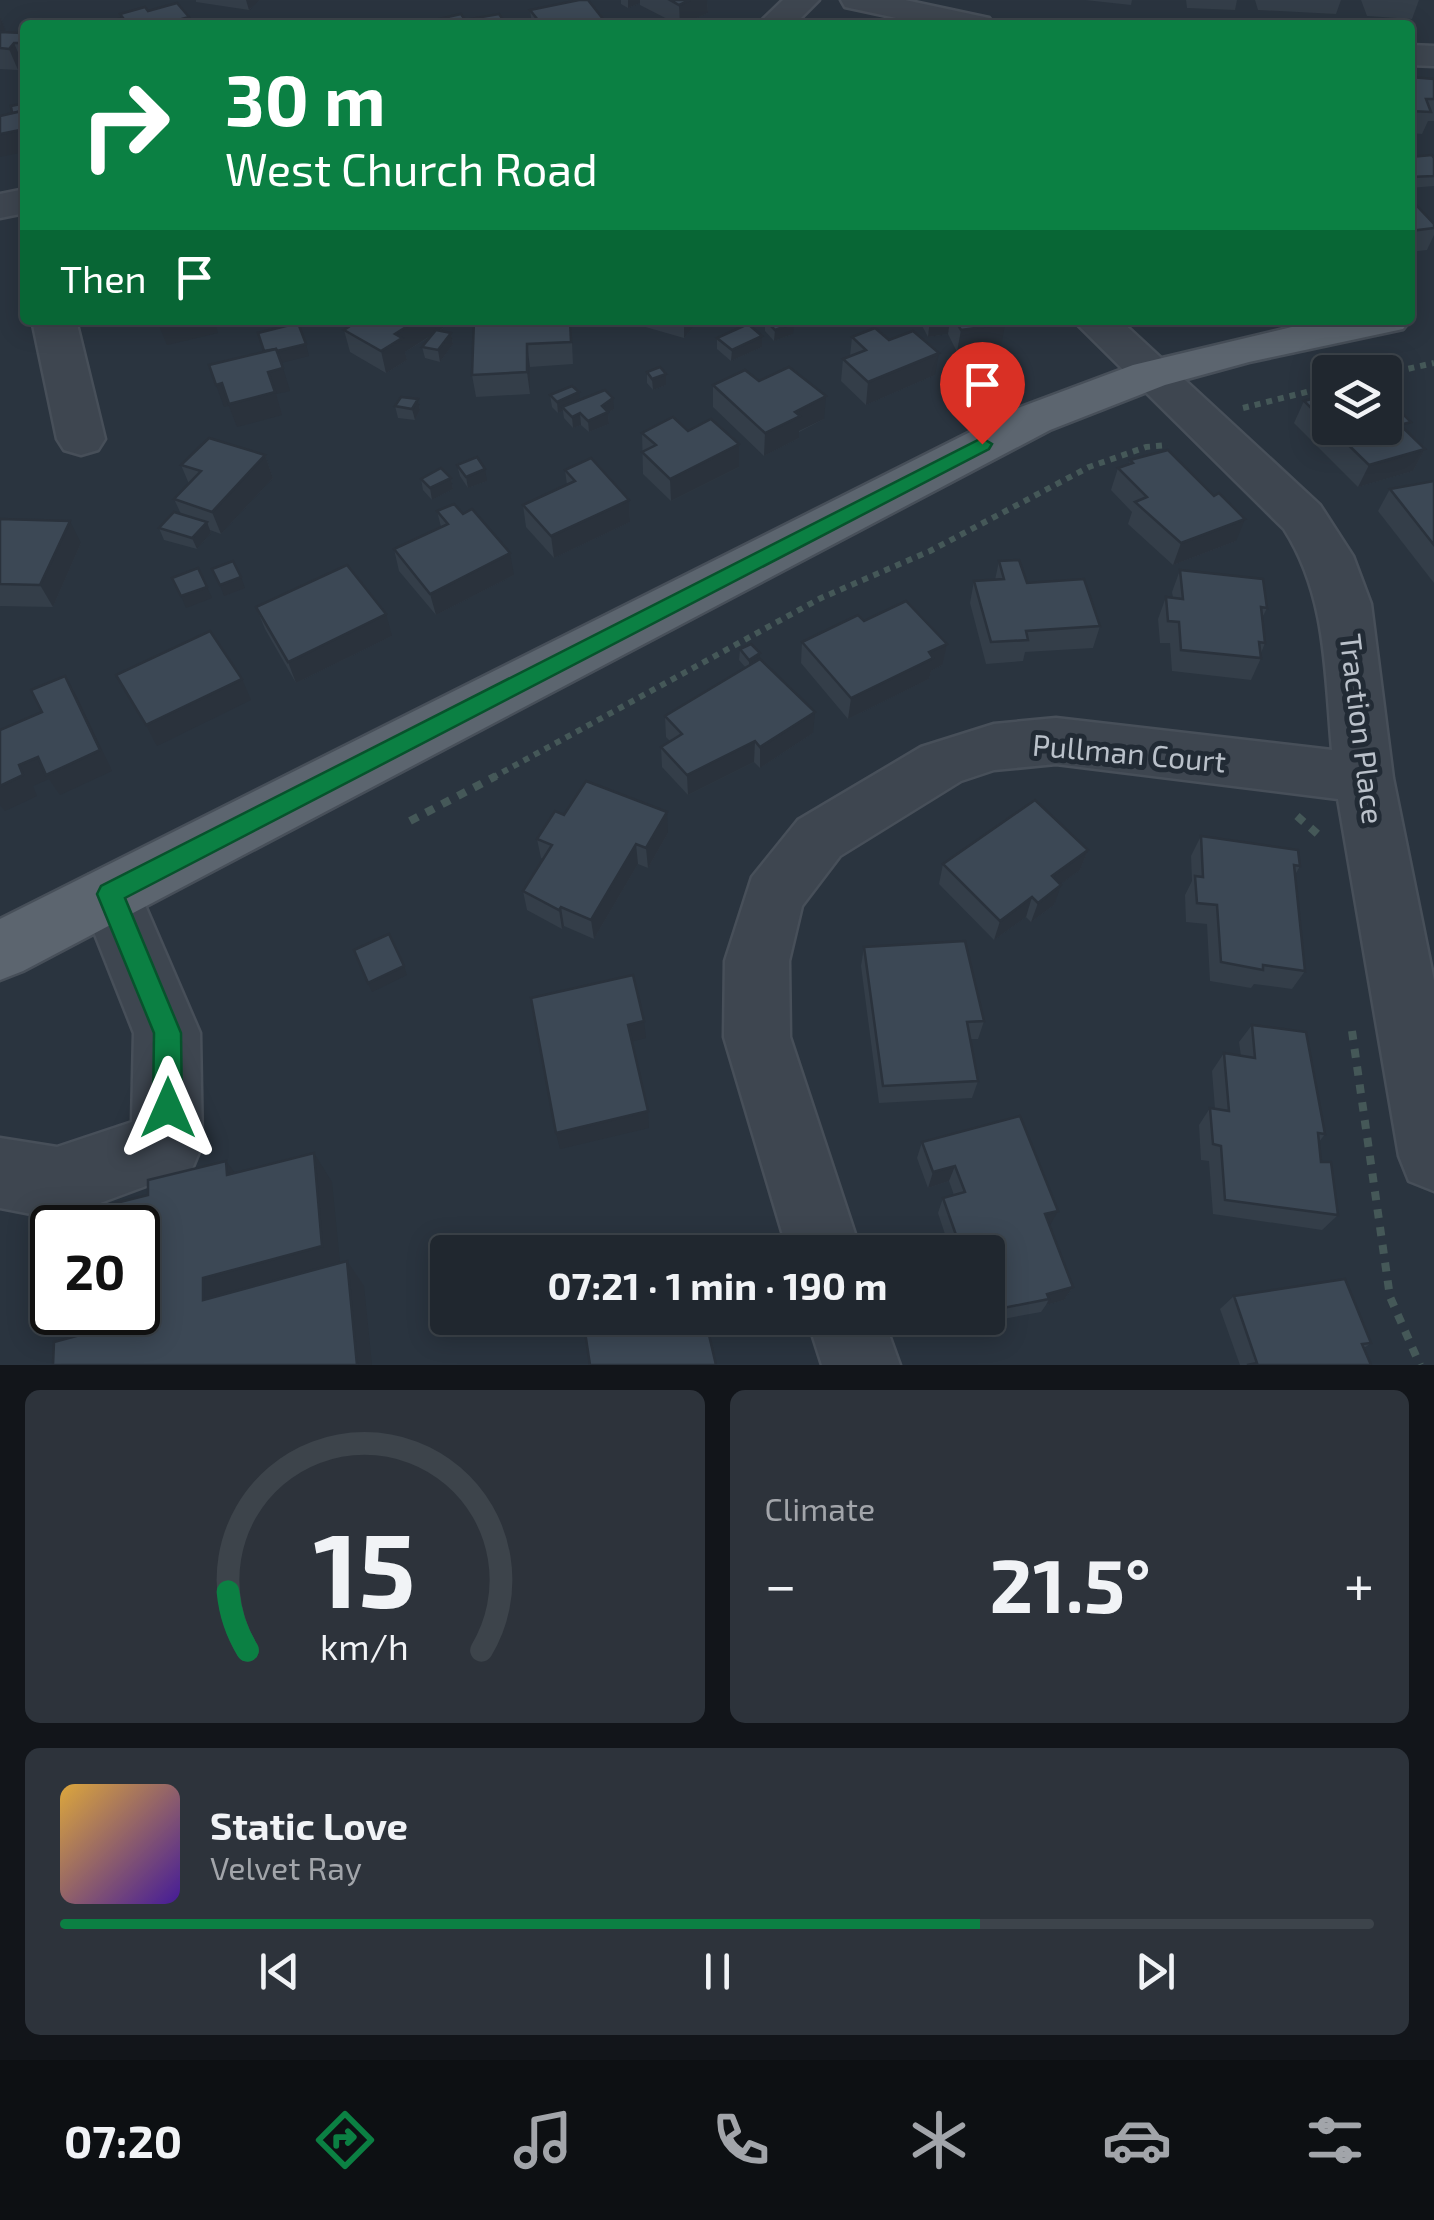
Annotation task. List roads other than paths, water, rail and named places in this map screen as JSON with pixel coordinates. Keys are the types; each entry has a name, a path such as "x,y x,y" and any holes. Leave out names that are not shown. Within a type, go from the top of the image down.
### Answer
{"main road":[{"path":"0,951 1034,419 1149,375 1245,349 1363,325"}],"street":[{"path":"780,20 804,0"},
{"path":"857,0 953,20"},
{"path":"55,325 81,439"},
{"name":"Traction Place","path":"1099,325 1302,518 1328,556 1345,604 1364,778 1434,1156"},
{"name":"Pullman Court","path":"819,1235 757,1037 756,961 774,896 819,838 941,764 994,747 1056,742 1364,778"},
{"path":"0,1173 58,1183 168,1145 167,1033 110,894"},
{"path":"851,1335 861,1365"}]}
